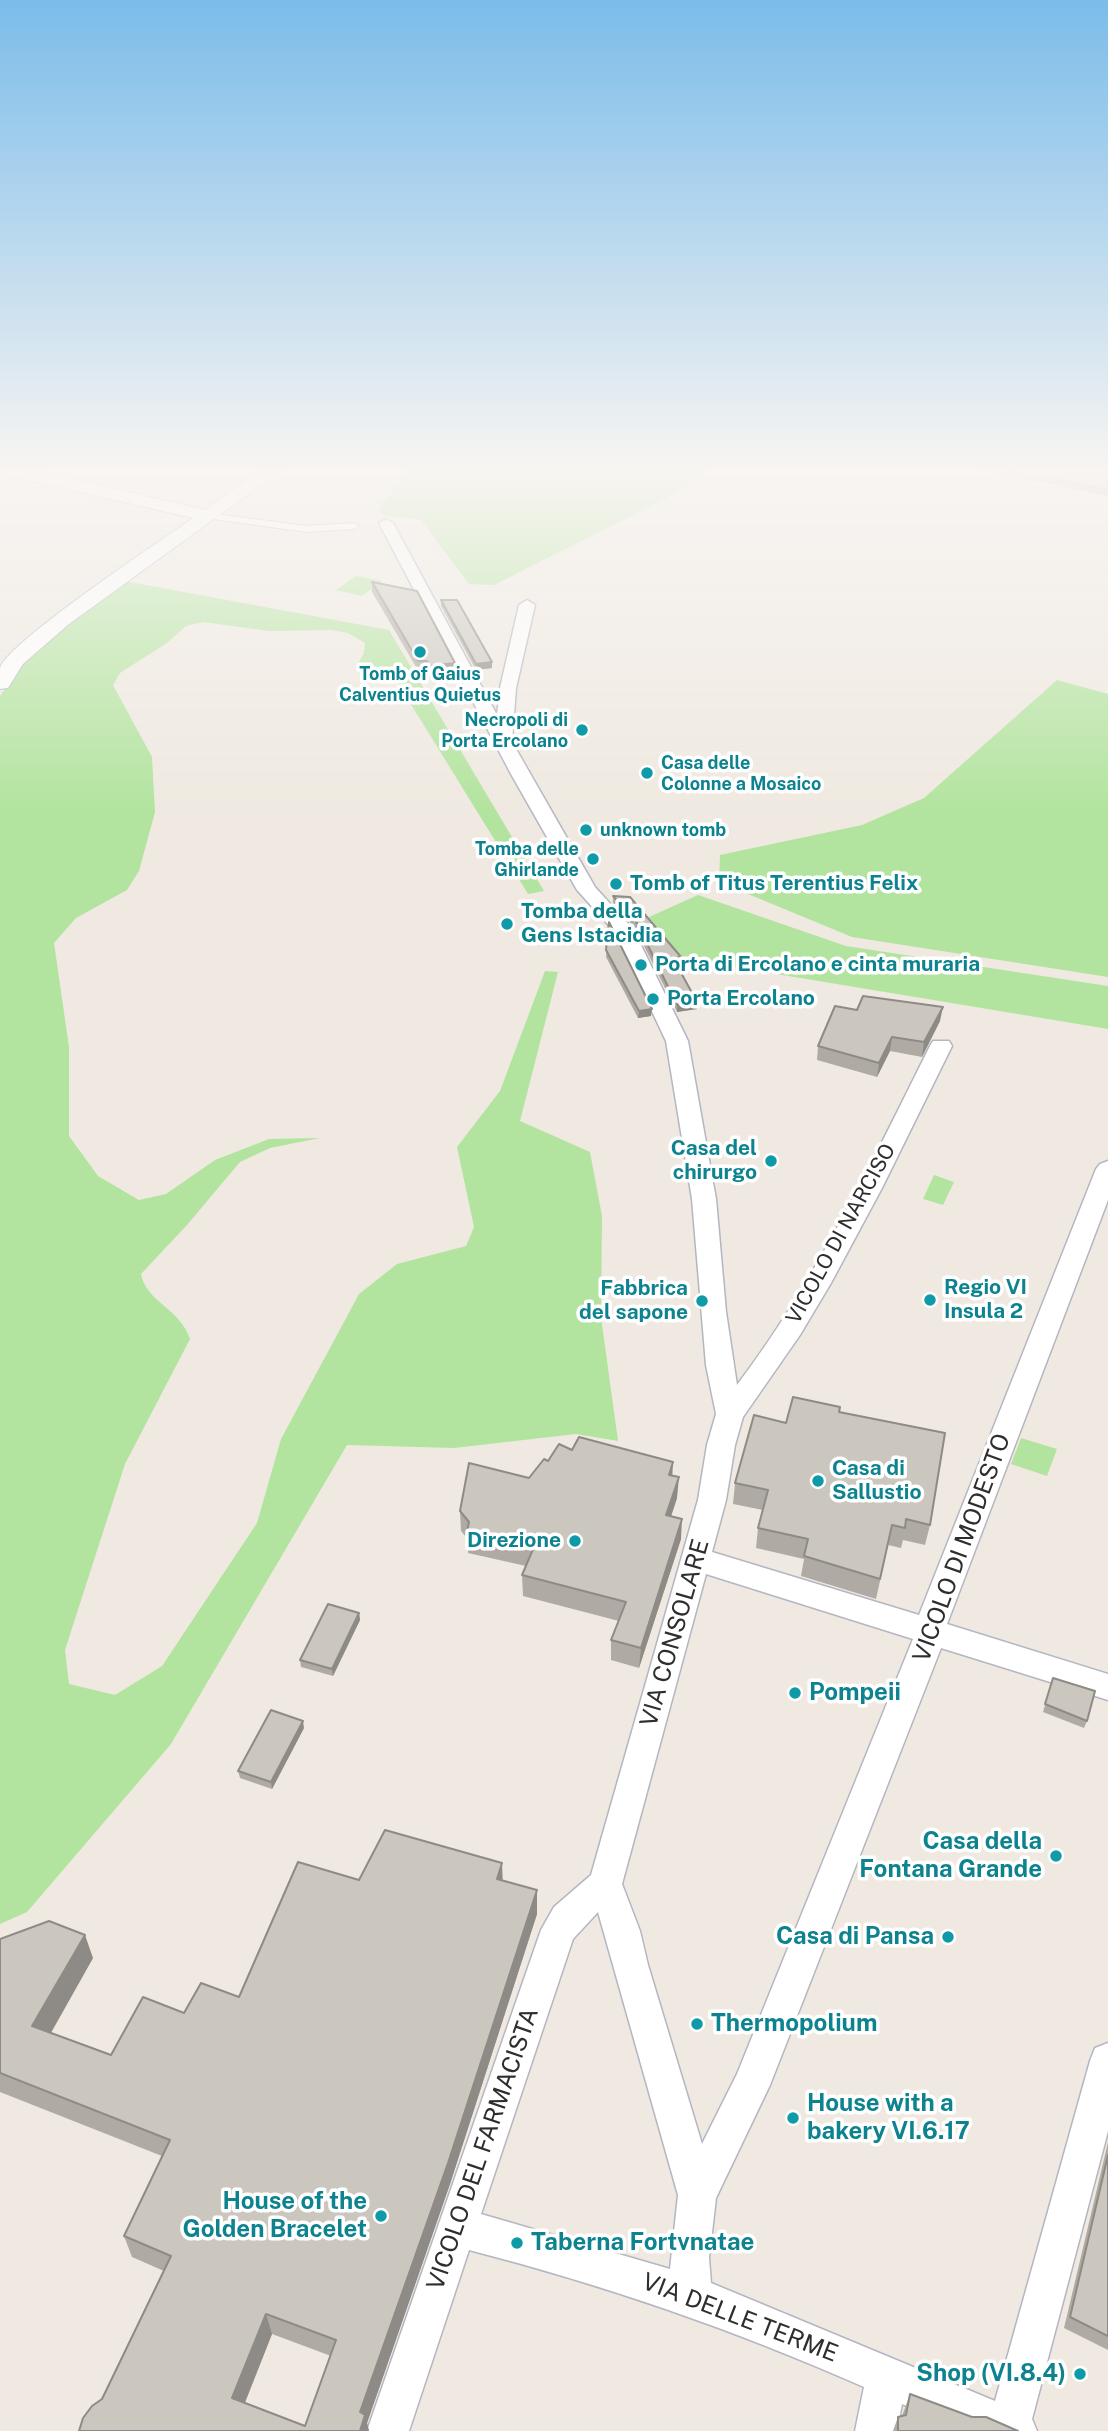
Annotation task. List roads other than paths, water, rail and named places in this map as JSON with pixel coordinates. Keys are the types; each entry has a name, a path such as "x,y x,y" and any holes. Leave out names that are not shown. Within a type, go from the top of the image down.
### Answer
{"street":[{"path":"0,682 16,660 62,620 115,582"},
{"name":"VIA CONSOLARE","path":"418,582 587,890 623,929 677,1041 704,1199 719,1365 730,1415 721,1445 712,1500 605,1884"},
{"path":"504,741 508,688 527,605"},
{"name":"VICOLO DI NARCISO","path":"730,1415 809,1297 848,1229 941,1045"},
{"name":"VICOLO DI MODESTO","path":"697,2195 737,2119 751,2085 931,1632 932,1620 991,1465 1108,1169"},
{"path":"696,1559 1108,1687"},
{"path":"605,1884 623,1931 630,1965 697,2195 689,2258 692,2296"},
{"name":"VICOLO DEL FARMACISTA","path":"388,2431 558,1930 566,1919 605,1884"},
{"path":"1013,2430 1108,2061"},
{"name":"VIA DELLE TERME","path":"456,2227 581,2261 692,2296 887,2375 1013,2430"},
{"path":"876,2431 887,2375"}],"place":[{"name":"Tomb of Gaius Calventius Quietus","path":"420,652"},
{"name":"Necropoli di Porta Ercolano","path":"582,730"},
{"name":"Casa delle Colonne a Mosaico","path":"647,773"},
{"name":"unknown tomb","path":"586,830"},
{"name":"Tomba delle Ghirlande","path":"593,859"},
{"name":"Tomb of Titus Terentius Felix","path":"616,884"},
{"name":"Tomba della Gens Istacidia","path":"507,924"},
{"name":"Porta di Ercolano e cinta muraria","path":"641,965"},
{"name":"Porta Ercolano","path":"653,999"},
{"name":"Casa del chirurgo","path":"771,1161"},
{"name":"Regio VI Insula 2","path":"930,1300"},
{"name":"Fabbrica del sapone","path":"702,1301"},
{"name":"Casa di Sallustio","path":"818,1481"},
{"name":"Direzione","path":"575,1541"},
{"name":"Pompeii","path":"795,1693"},
{"name":"Casa della Fontana Grande","path":"1056,1856"},
{"name":"Casa di Pansa","path":"948,1937"},
{"name":"Thermopolium","path":"697,2024"},
{"name":"House with a bakery VI.6.17","path":"793,2118"},
{"name":"House of the Golden Bracelet","path":"381,2216"},
{"name":"Taberna Fortvnatae","path":"517,2243"},
{"name":"Shop (VI.8.4)","path":"1080,2374"}]}
